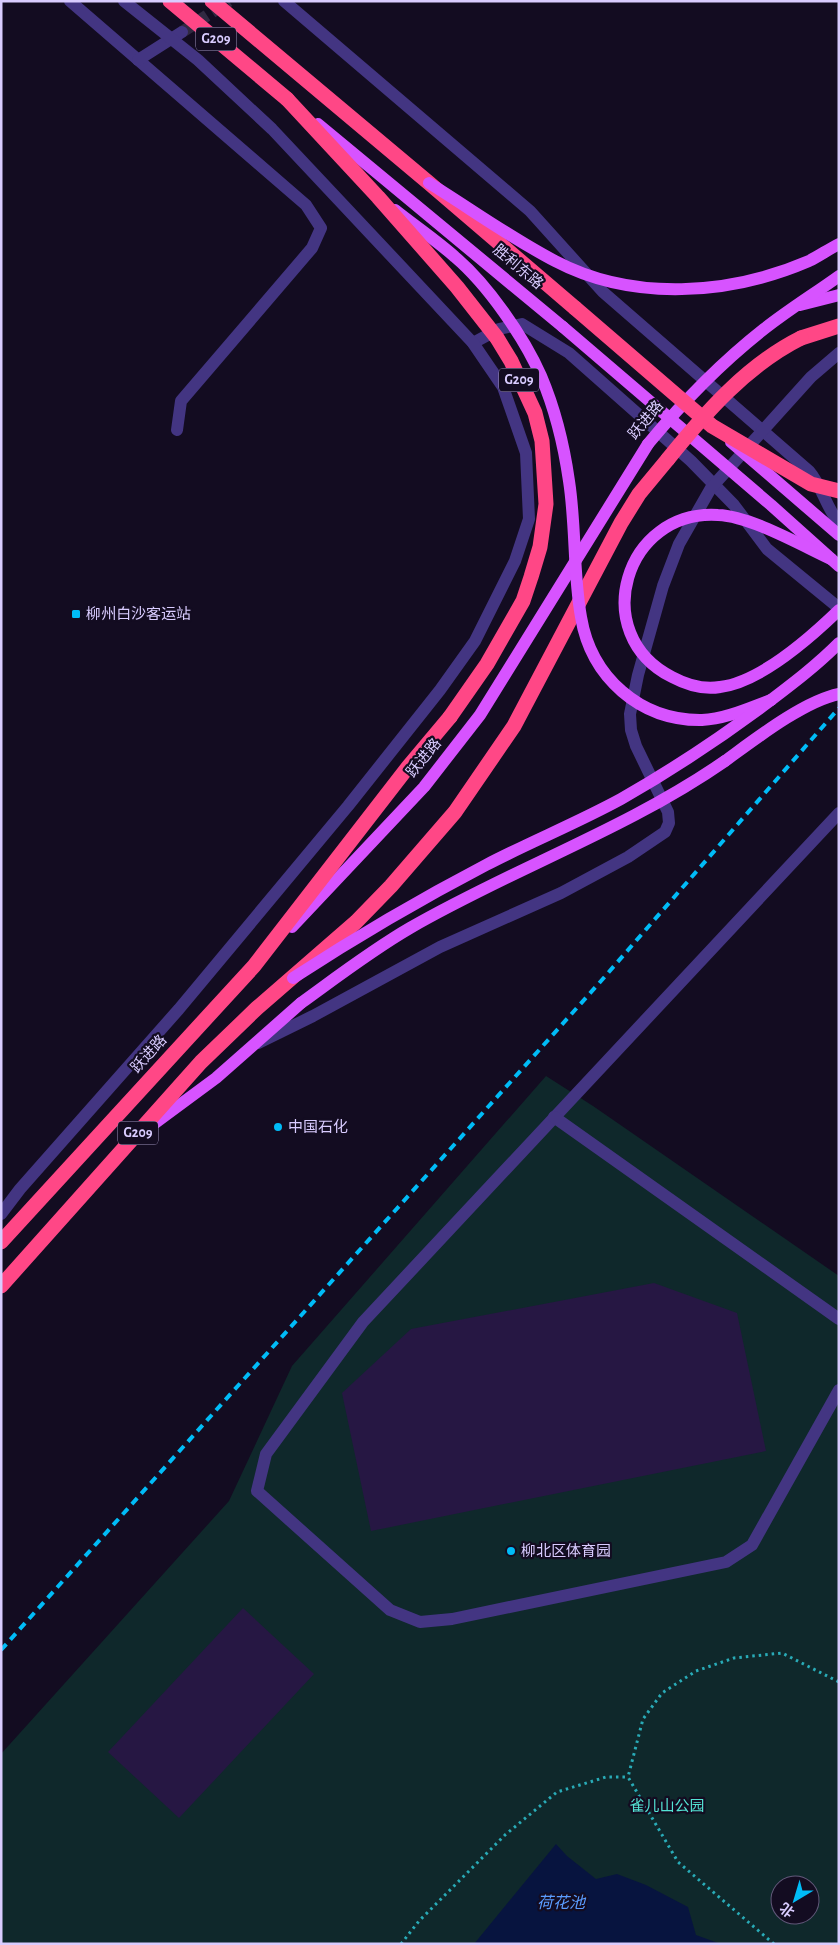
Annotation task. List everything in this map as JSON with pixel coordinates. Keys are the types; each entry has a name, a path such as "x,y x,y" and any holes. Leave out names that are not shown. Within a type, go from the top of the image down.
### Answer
{"highway":[{"name":"胜利东路","path":"170,1 287,99"},
{"name":"胜利东路","path":"212,1 429,183 712,426"},
{"name":"G209","path":"254,966 408,767 450,717 487,664 523,601 540,547 546,504 542,441 535,413 511,361 497,338 457,287 378,197 287,99"},
{"name":"G209","path":"1,1286 201,1062 257,1008 356,922 391,886 455,812 506,739 558,646 621,523 639,494 692,429 754,368 788,345 824,329 839,326"},
{"name":"G209","path":"712,426 811,484 839,491"},
{"name":"跃进路","path":"1,1242 254,966"}],"main road":[{"name":"胜利东路","path":"287,99 563,326 771,505 835,563"},
{"path":"429,183 556,262 600,279 640,288 677,290 727,285 778,272 810,260 839,244"},
{"path":"378,197 456,258 491,296 514,326 540,375 563,444 570,482 578,597 584,630 595,661 603,672 627,696 642,705 678,718 702,720 715,718 771,700"},
{"name":"跃进路","path":"254,966 424,787 480,716 648,444 671,416 746,343 839,276"},
{"path":"797,306 839,294"},
{"name":"胜利东路","path":"712,426 839,535"},
{"path":"835,563 752,523 717,514 691,517 663,528 642,549 634,562 625,586 623,601 625,614 634,641 644,656 666,674 703,688 721,687 750,677 775,664 821,627 839,609"},
{"path":"288,982 371,928 415,903 621,799 681,763 734,728 771,700 815,666 839,643"},
{"path":"130,1141 216,1078 301,1003 376,949 411,928 621,822 703,776 779,724 817,702 839,694"}],"lane":[{"path":"70,1 306,205 321,228 312,248 181,401 177,430"},
{"path":"1,1214 20,1189 180,1009 348,806 440,690 475,641 515,561 529,519 526,453 503,387 473,343 272,129 198,60 176,35 124,1"},
{"path":"284,1 530,211 603,292 809,471 816,479 830,512 839,523"},
{"path":"138,60 176,35"},
{"path":"473,343 499,329 522,324 569,353 690,461 734,505 766,549 839,609"},
{"path":"249,1048 314,1016 440,946 561,893 628,857 665,832 669,823 668,812 636,746 631,730 630,714 638,675 663,586 680,544 714,486 811,377 839,354"},
{"path":"839,813 363,1322 266,1454 258,1491 390,1610 420,1622 452,1619 726,1562 752,1545 839,1390"},
{"path":"554,1117 839,1319"}],"path":[{"path":"774,1944 678,1862 628,1777 643,1719 662,1693 696,1671 734,1658 782,1653 839,1682"},
{"path":"401,1944 419,1921 504,1835 557,1792 606,1777 628,1777"}],"green space":[{"name":"柳北区体育园","path":"546,1076 593,1106 839,1276 839,1944 1,1944 1,1754 229,1501 292,1366"}],"water":[{"name":"荷花池","path":"556,1844 567,1856 596,1879 617,1874 646,1885 688,1907 696,1935 721,1944 474,1944"}],"building":[{"path":"654,1283 737,1313 766,1451 371,1531 342,1393 411,1329"},
{"path":"243,1608 314,1674 179,1818 108,1752"}],"tunnel":[{"path":"182,32 229,1"}],"railway":[{"path":"1,1650 601,981 839,708"}],"place":[{"name":"柳州白沙客运站","path":"76,614"},
{"name":"中国石化","path":"278,1127"},
{"name":"柳北区体育园","path":"511,1551"}],"park label":[{"name":"雀儿山公园","path":"667,1806"}]}
